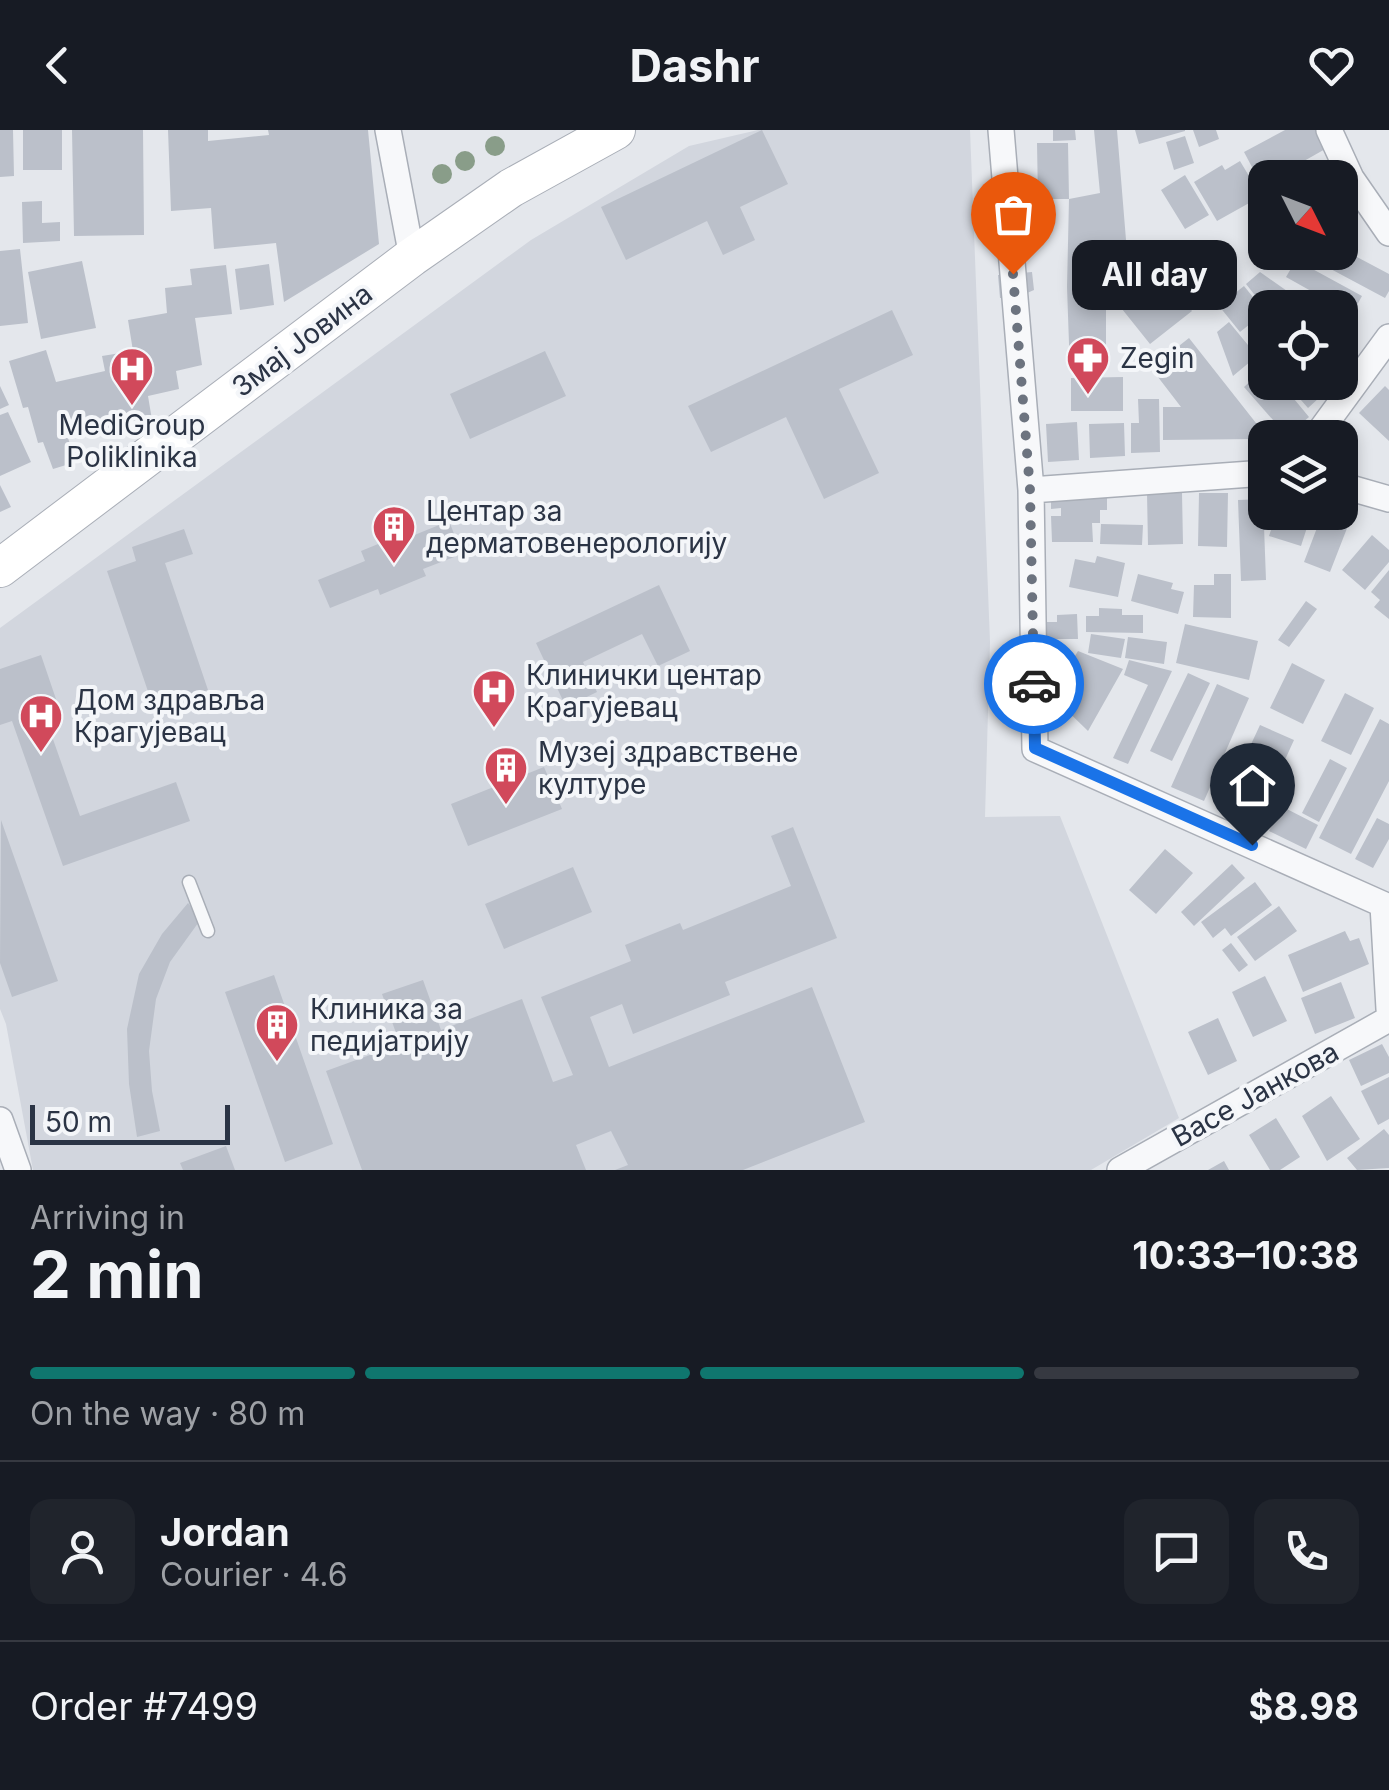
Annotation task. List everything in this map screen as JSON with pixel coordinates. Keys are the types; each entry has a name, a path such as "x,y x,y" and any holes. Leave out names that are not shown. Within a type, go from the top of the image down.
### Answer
{"main road":[{"name":"Змај Јовина","path":"0,568 412,256 512,188 613,130"}],"street":[{"path":"388,130 412,256"},
{"path":"1001,130 1030,490 1035,748 1386,906 1389,1010"},
{"path":"1329,130 1351,178 1389,234"},
{"path":"1328,420 1389,338"},
{"path":"1030,490 1248,474"},
{"path":"1358,490 1389,499"},
{"name":"Васе Јанкова","path":"1120,1170 1389,1019"},
{"path":"0,1120 18,1170"}],"lane":[{"path":"189,882 208,931"}],"shaded area":[{"name":"Клинички центар Крагујевац","path":"758,130 970,130 990,642 985,817 1060,816 1179,1118 1091,1170 33,1170 0,1009 0,628 531,240 689,146"}],"building":[{"path":"0,130 13,130 14,176 0,177"},
{"path":"23,130 62,130 62,170 23,170"},
{"path":"72,130 143,130 144,235 74,236"},
{"path":"168,130 208,130 208,141 269,135 268,130 368,130 379,244 284,302 276,243 214,249 211,208 171,211"},
{"path":"762,130 788,184 740,207 755,240 723,255 707,221 626,260 601,207"},
{"path":"1053,130 1075,130 1076,140 1053,141"},
{"path":"1094,130 1117,130 1128,264 1145,251 1192,311 1150,344 1102,284 1092,285 1106,301 1106,367 1070,372 1069,199 1100,193"},
{"path":"1135,130 1185,130 1185,131 1139,144"},
{"path":"1193,130 1216,130 1219,139 1199,147"},
{"path":"1285,130 1317,130 1327,148 1306,160 1248,160 1244,152"},
{"path":"1185,136 1194,163 1174,170 1166,142"},
{"path":"1037,143 1068,143 1069,199 1038,199"},
{"path":"1240,161 1248,174 1248,204 1217,221 1194,182 1222,165 1225,170"},
{"path":"1185,175 1209,215 1185,229 1161,190"},
{"path":"42,201 42,223 60,222 60,241 23,243 22,202"},
{"path":"20,249 28,323 0,326 0,251"},
{"path":"1358,258 1389,274 1385,298 1333,270 1358,270"},
{"path":"82,261 96,328 41,339 28,272"},
{"path":"269,264 274,305 240,310 235,269"},
{"path":"226,265 232,314 195,318 202,365 176,371 179,389 148,396 152,420 67,435 76,462 53,469 43,442 38,443 28,407 23,408 9,361 46,350 56,382 105,371 102,356 133,351 128,320 167,313 165,288 192,285 190,269"},
{"path":"1290,270 1314,270 1351,290 1309,290 1286,277"},
{"path":"1032,272 1034,290 1018,297 1000,298 998,275"},
{"path":"1260,272 1286,290 1251,290 1246,284"},
{"path":"1244,286 1248,291 1248,326 1240,332 1219,306"},
{"path":"892,310 913,355 839,389 879,473 824,499 786,417 711,452 688,406"},
{"path":"1229,322 1248,345 1248,364 1233,376 1217,332"},
{"path":"1189,338 1254,420 1248,420 1248,439 1163,440 1163,407 1181,407 1151,368"},
{"path":"545,351 566,396 470,439 450,394"},
{"path":"1123,377 1123,411 1071,411 1071,378"},
{"path":"0,386 9,405 0,409"},
{"path":"1385,386 1389,390 1389,441 1359,413"},
{"path":"1138,399 1159,399 1160,452 1131,453 1131,423 1139,423"},
{"path":"1255,400 1295,400 1309,417 1306,420 1273,420"},
{"path":"1301,400 1317,400 1308,408"},
{"path":"8,412 31,462 0,476 0,415"},
{"path":"1077,422 1079,460 1048,462 1046,424"},
{"path":"1124,423 1125,456 1090,458 1089,424"},
{"path":"0,485 11,507 0,512"},
{"path":"1107,492 1107,510 1100,510 1100,523 1092,523 1093,542 1052,542 1051,516 1061,516 1061,508 1051,509 1051,493"},
{"path":"1147,493 1182,493 1183,544 1148,545"},
{"path":"1199,493 1228,493 1227,547 1198,546"},
{"path":"1238,500 1248,500 1248,530 1264,530 1266,580 1241,581"},
{"name":"Центар за дерматовенерологију","path":"449,521 462,554 423,569 426,576 380,595 378,589 330,608 318,580 365,561 361,551 410,531 412,536"},
{"path":"1101,524 1143,525 1142,545 1100,544"},
{"path":"184,529 193,554 165,563 208,690 154,709 107,571 136,561 132,547"},
{"path":"1271,530 1306,530 1301,546 1269,536"},
{"path":"1316,530 1346,530 1330,572 1304,562"},
{"path":"1372,535 1389,550 1389,562 1365,590 1342,570"},
{"path":"1097,556 1125,563 1118,597 1069,587 1075,559 1095,563"},
{"path":"1389,570 1389,619 1374,607 1380,600 1371,592"},
{"path":"1138,574 1173,583 1171,589 1184,592 1178,614 1131,601"},
{"path":"1214,574 1231,574 1231,618 1193,617 1194,585 1214,585"},
{"path":"659,585 690,651 658,666 642,634 583,662 597,692 566,707 536,643"},
{"path":"1306,601 1317,609 1289,647 1278,640"},
{"path":"1099,608 1122,609 1122,615 1143,615 1143,633 1086,632 1086,616 1099,616"},
{"path":"1077,614 1078,639 1045,639 1044,622 1057,622 1057,615"},
{"path":"1185,624 1258,641 1249,680 1176,663"},
{"path":"1091,634 1125,639 1121,658 1088,653"},
{"path":"1128,637 1167,642 1164,664 1125,658"},
{"path":"1078,651 1123,669 1088,731 1051,695"},
{"name":"Дом здравља Крагујевац","path":"41,655 57,702 42,708 80,816 176,782 190,821 63,866 12,721 0,725 0,669"},
{"path":"1129,660 1172,671 1128,764 1113,758 1148,685 1124,675"},
{"path":"1292,663 1325,680 1303,724 1270,708"},
{"path":"1188,673 1210,683 1172,761 1150,751"},
{"path":"1217,684 1249,698 1204,801 1171,787"},
{"path":"1345,693 1374,708 1351,755 1321,741"},
{"path":"1380,719 1389,724 1389,781 1351,854 1319,838"},
{"path":"1260,725 1294,740 1274,784 1240,768"},
{"path":"1330,759 1347,768 1319,822 1302,813"},
{"name":"Музеј здравствене културе","path":"544,767 562,809 468,846 451,804"},
{"path":"1281,806 1318,825 1306,849 1269,831"},
{"path":"1377,818 1389,824 1389,839 1373,868 1355,859"},
{"path":"1,820 58,981 12,997 0,963"},
{"path":"793,827 837,938 725,982 730,995 633,1034 622,1004 590,1017 609,1067 812,987 865,1122 743,1170 615,1170 628,1165 611,1131 576,1145 586,1170 362,1170 326,1071 400,1044 382,994 423,980 441,1030 522,999 553,1082 573,1075 541,997 631,961 625,945 680,923 683,930 791,886 771,836"},
{"path":"1165,849 1193,873 1156,914 1129,890"},
{"path":"1232,864 1245,878 1194,926 1181,912"},
{"path":"573,867 592,912 504,949 485,904"},
{"path":"1255,882 1272,905 1231,936 1225,928 1213,938 1201,922"},
{"path":"188,903 201,919 170,962 156,999 149,1051 160,1131 137,1137 129,1084 127,1029 139,974 162,934"},
{"path":"1279,906 1297,931 1255,961 1237,937"},
{"path":"1345,931 1350,941 1359,938 1369,964 1303,992 1288,955"},
{"path":"1231,943 1248,965 1239,972 1222,950"},
{"name":"Клиника за педијатрију","path":"274,975 333,1144 285,1162 225,992"},
{"path":"1265,976 1287,1021 1253,1037 1232,992"},
{"path":"1341,982 1355,1018 1315,1034 1301,998"},
{"path":"1218,1018 1237,1061 1208,1075 1188,1032"},
{"path":"1382,1044 1389,1057 1389,1073 1361,1086 1349,1060"},
{"path":"1389,1077 1389,1119 1378,1125 1361,1091"},
{"path":"1331,1096 1360,1139 1327,1161 1302,1116"},
{"path":"1276,1118 1300,1157 1280,1170 1270,1170 1249,1135"},
{"path":"1384,1129 1389,1135 1389,1168 1357,1170 1347,1158"},
{"path":"226,1146 235,1170 183,1170 180,1163"},
{"path":"1224,1161 1229,1170 1208,1170"}],"way so far":[{"path":"1013,274 1030,490 1034,684"}],"place":[{"name":"All day","path":"1013,274"},
{"name":"Zegin","path":"1088,396"},
{"name":"MediGroup Poliklinika","path":"132,407"},
{"name":"Центар за дерматовенерологију","path":"394,565"},
{"name":"Клинички центар Крагујевац","path":"494,729"},
{"name":"Дом здравља Крагујевац","path":"41,754"},
{"name":"Музеј здравствене културе","path":"506,806"},
{"name":"Клиника за педијатрију","path":"277,1063"}],"route":[{"path":"1034,684 1035,748 1252,845"}]}
